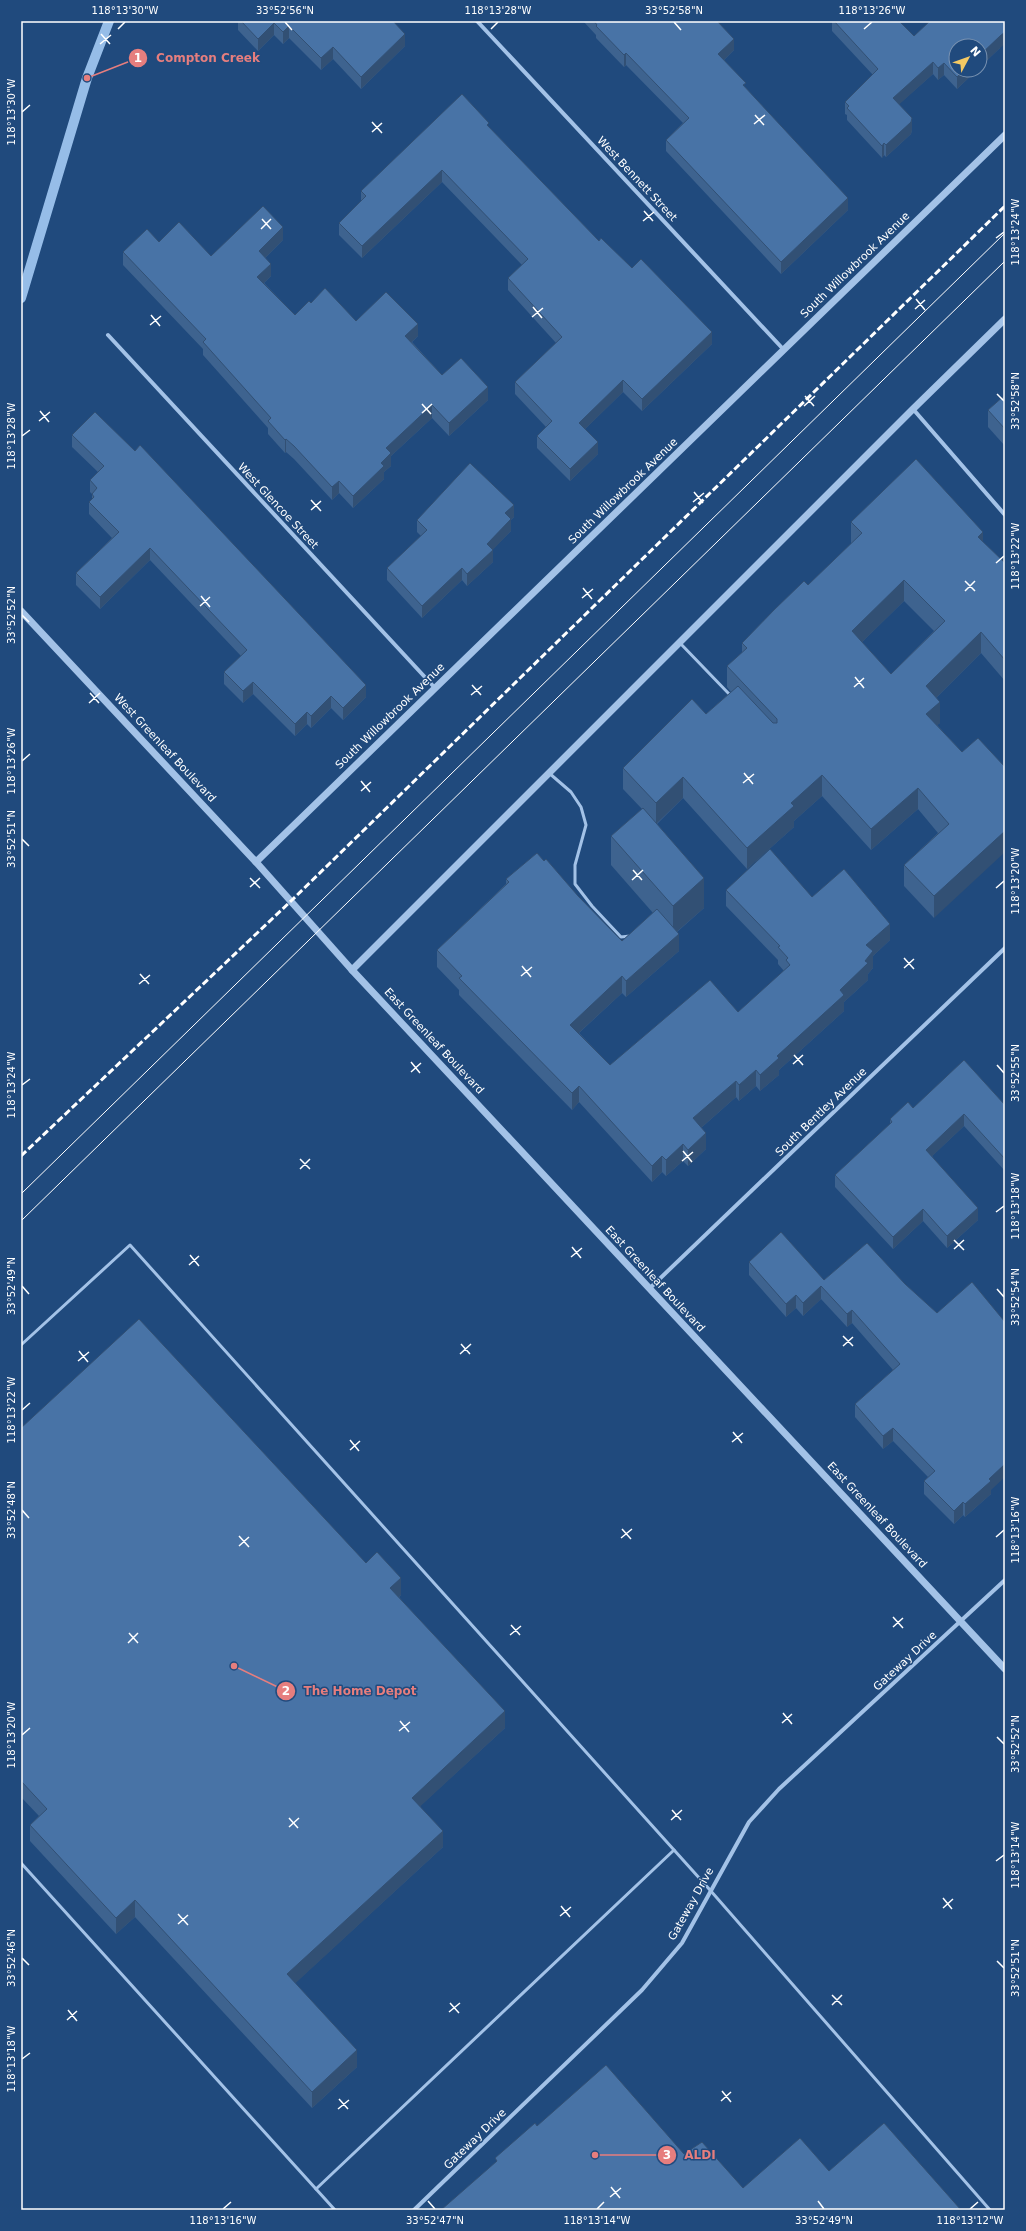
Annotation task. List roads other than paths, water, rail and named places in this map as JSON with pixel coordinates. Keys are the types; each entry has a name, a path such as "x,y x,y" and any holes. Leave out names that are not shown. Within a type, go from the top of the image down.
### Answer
{"street":[{"name":"West Bennett Street","path":"477,21 784,350"},
{"name":"South Willowbrook Avenue","path":"256,862 1005,135"},
{"path":"352,970 679,642 1005,319"},
{"name":"West Glencoe Street","path":"108,335 435,688"},
{"path":"913,409 1005,515"},
{"name":"West Greenleaf Boulevard","path":"21,611 291,901"},
{"name":"East Greenleaf Boulevard","path":"291,901 352,970 1005,1669"},
{"name":"South Bentley Avenue","path":"649,1289 1005,948"},
{"name":"Gateway Drive","path":"414,2210 642,1990 682,1943 749,1822 779,1789 962,1622 1005,1580"}],"lane":[{"path":"679,642 736,702"},
{"path":"549,773 571,792 581,807 586,825 575,865 575,884 592,906 621,937 633,935"},
{"path":"21,1345 130,1245 710,1890 990,2210"},
{"path":"316,2189 674,1850"},
{"path":"21,1863 335,2210"}],"waterway":[{"path":"21,298 87,78 109,21"}],"tram line":[{"path":"21,1194 1005,233"},
{"path":"21,1221 1005,261"}],"railway":[{"path":"21,1156 291,901 1005,206"}],"place":[{"name":"Compton Creek","path":"87,78"},
{"name":"The Home Depot","path":"234,1666"},
{"name":"ALDI","path":"595,2155"}]}
